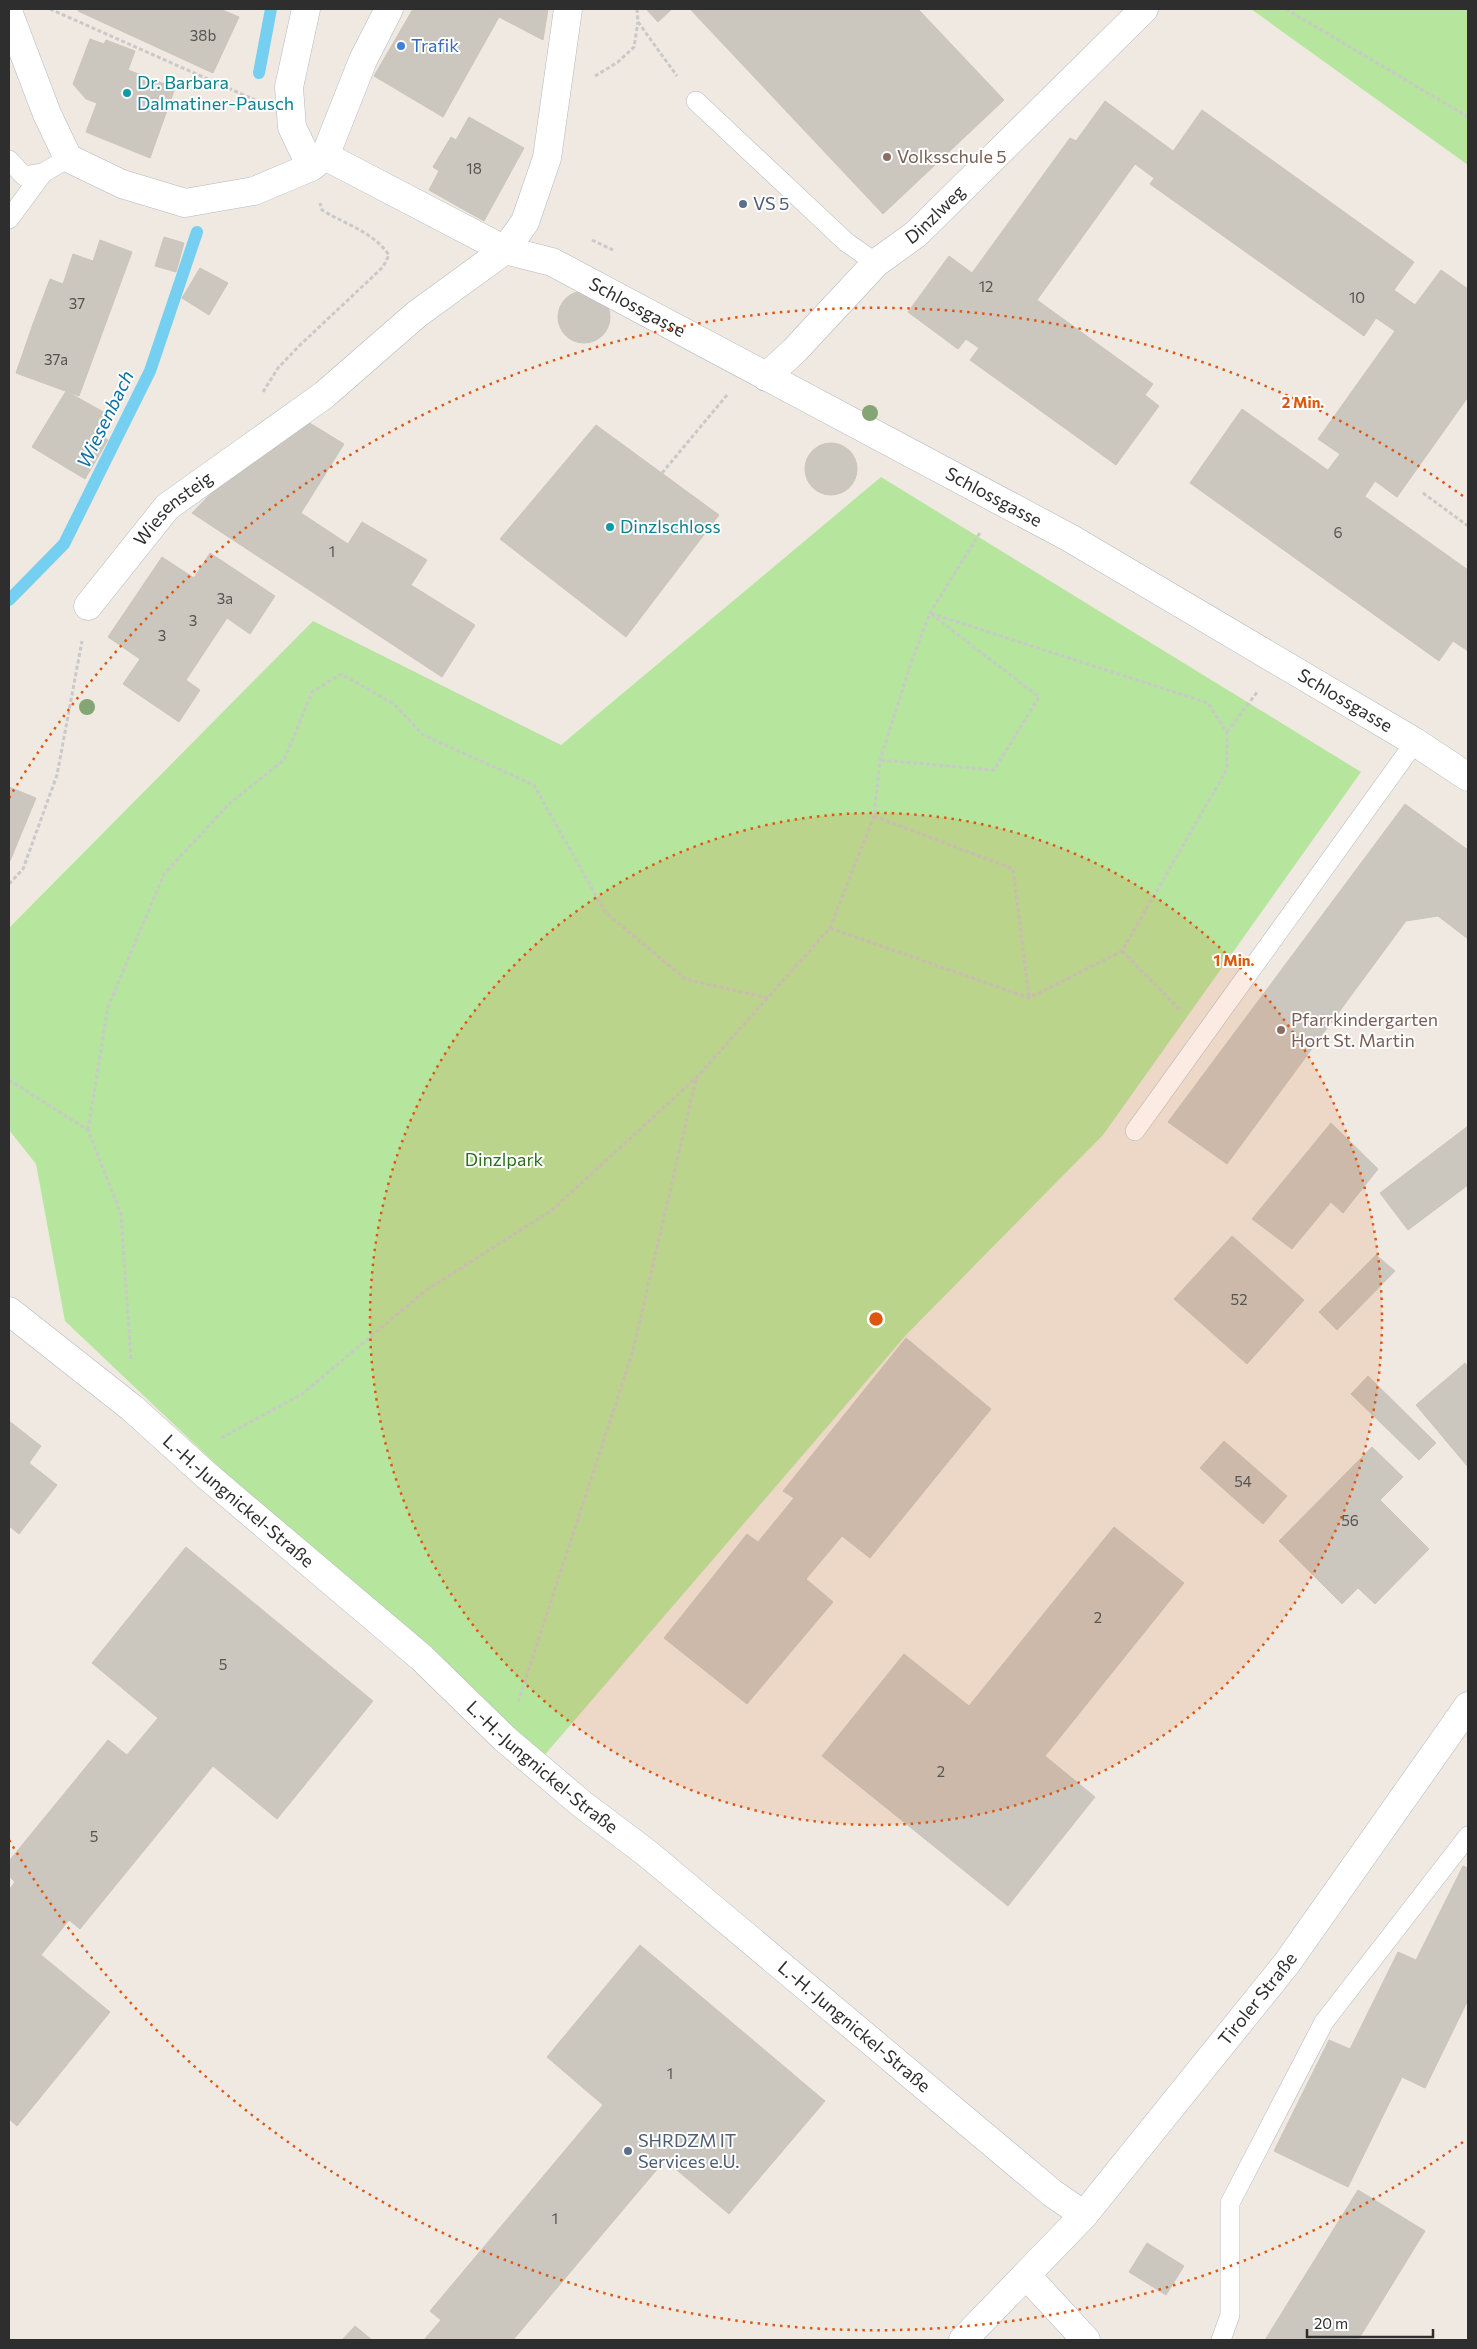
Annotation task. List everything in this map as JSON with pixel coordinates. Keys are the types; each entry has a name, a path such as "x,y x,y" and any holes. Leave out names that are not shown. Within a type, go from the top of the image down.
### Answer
{"street":[{"path":"306,9 288,87 292,127 318,162"},
{"path":"9,14 47,114 68,158 122,184 185,203 254,191 318,162 363,60 389,9"},
{"path":"504,250 525,222 547,158 568,9"},
{"name":"Dinzlweg","path":"766,377 796,350 876,263 916,234 1144,9"},
{"name":"Schlossgasse","path":"318,162 504,250 552,262 1070,538 1415,742 1468,777"},
{"name":"Wiesensteig","path":"88,606 167,508 324,394 418,314 504,250"},
{"name":"L.-H.-Jungnickel-Straße","path":"9,1311 132,1408 205,1474 422,1658 505,1739 583,1806 648,1854 1052,2193 1084,2215"},
{"name":"Tiroler Straße","path":"963,2340 1084,2215 1287,1964 1468,1706"},
{"path":"1026,2275 1086,2340"}],"lane":[{"path":"696,101 846,242 876,263"},
{"path":"9,160 24,176 42,173 68,158"},
{"path":"9,219 42,173"},
{"path":"1135,1131 1415,742"},
{"path":"1221,2340 1230,2315 1230,2203 1324,2022 1468,1836"}],"path":[{"path":"50,9 291,116"},
{"path":"618,62 634,47 638,22 637,9"},
{"path":"1286,9 1468,117"},
{"path":"638,22 696,101"},
{"path":"258,441 256,420 261,394 278,368 383,267 389,255 382,245 362,230 322,210 317,195"},
{"path":"662,473 732,389"},
{"path":"1422,493 1468,526"},
{"path":"187,1456 302,1394 425,1292 552,1210 696,1078 830,928 874,816 880,760 910,663 930,613 982,529 974,524"},
{"path":"9,884 23,870 57,775 88,606"},
{"path":"830,928 1029,998 1122,951 1227,769 1227,732 1208,703 930,613"},
{"path":"880,760 994,770 1038,697 930,613"},
{"path":"132,1408 130,1337 120,1214 88,1130 108,1007 164,874 230,803 284,760 312,692 341,674 394,704 424,735 534,785 605,912 685,979 768,998"},
{"path":"1250,686 1267,696"},
{"path":"1227,732 1258,691"},
{"path":"874,816 1013,869 1029,998"},
{"path":"1122,951 1203,1034"},
{"path":"505,1739 633,1351 696,1078"},
{"path":"9,1080 88,1130"}],"green space":[{"path":"1251,9 1468,9 1468,165"},
{"name":"Dinzlpark","path":"881,477 1361,772 1103,1135 907,1334 536,1765 495,1729 65,1321 36,1164 9,1130 9,928 313,621 561,745"}],"building":[{"path":"79,9 220,9 239,17 213,73 78,11"},
{"path":"413,9 486,9 499,17 443,117 374,76"},
{"path":"486,9 548,9 543,40 499,17"},
{"path":"646,9 672,9 658,22"},
{"name":"Volksschule 5","path":"690,9 918,9 1004,100 883,214"},
{"name":"Dr. Barbara Dalmatiner-Pausch","path":"90,39 104,44 106,40 135,51 128,70 175,88 150,158 86,132 97,103 86,99 73,84"},
{"path":"1105,101 1173,151 1154,178 1135,164 1037,300 1153,384 1145,395 1159,406 1116,465 970,360 979,348 966,339 958,349 908,312 949,256 972,273 1070,138 1076,141"},
{"path":"1202,110 1414,262 1394,290 1415,305 1441,270 1468,289 1468,397 1397,497 1375,481 1365,496 1328,470 1340,454 1318,439 1395,331 1376,318 1364,336 1150,184"},
{"path":"469,117 524,148 484,221 429,190 439,171 433,167 451,137 456,140"},
{"path":"164,237 184,243 176,272 155,266"},
{"path":"100,240 132,252 97,347 33,324 50,279 63,284 73,254 93,261"},
{"path":"200,268 228,283 209,315 182,298"},
{"path":"579,291 589,291 603,298 610,312 610,322 603,336 589,343 579,343 569,339 562,332 558,322 558,312 562,302 569,295"},
{"path":"33,324 97,347 79,396 16,373"},
{"path":"66,391 107,414 96,432 108,440 85,479 32,447"},
{"path":"1242,409 1468,570 1468,651 1453,641 1439,661 1190,483"},
{"path":"303,419 344,444 301,513 348,544 362,522 427,560 411,585 475,625 442,677 192,513 228,476"},
{"name":"Dinzlschloss","path":"596,425 719,515 626,637 500,539"},
{"path":"826,443 836,443 850,450 857,464 857,474 850,488 836,495 826,495 816,491 809,484 805,474 805,464 809,454 816,447"},
{"path":"210,553 275,596 250,634 227,618 186,680 200,690 179,722 123,684 140,659 108,637 162,557 194,578"},
{"path":"9,787 36,798 10,861 9,861"},
{"name":"Pfarrkindergarten Hort St. Martin","path":"1405,804 1468,850 1468,939 1438,916 1406,921 1227,1164 1168,1122"},
{"path":"1331,1123 1378,1169 1343,1213 1331,1202 1292,1249 1252,1219"},
{"path":"1468,1126 1468,1185 1408,1230 1380,1193"},
{"path":"1232,1236 1304,1300 1247,1364 1174,1299"},
{"path":"1376,1255 1395,1271 1337,1330 1319,1312"},
{"path":"906,1338 991,1409 870,1558 842,1536 806,1579 833,1602 747,1704 664,1638 747,1534 758,1542 794,1498 783,1491"},
{"path":"1465,1363 1468,1367 1468,1467 1416,1405"},
{"path":"1368,1376 1436,1443 1419,1460 1351,1394"},
{"path":"9,1421 41,1446 29,1463 57,1485 19,1534 9,1526"},
{"path":"1224,1441 1287,1496 1263,1524 1200,1468"},
{"path":"1372,1447 1403,1477 1380,1500 1429,1549 1375,1604 1358,1588 1342,1604 1279,1541"},
{"path":"1114,1527 1184,1583 1045,1756 1095,1797 1008,1906 822,1756 904,1654 969,1706"},
{"path":"186,1547 373,1701 277,1819 213,1766 80,1929 69,1920 41,1955 110,2012 17,2126 9,2119 9,1890 15,1882 9,1876 9,1861 108,1740 127,1755 158,1718 92,1663"},
{"path":"1463,1866 1468,1868 1468,2000 1425,2088 1402,2077 1348,2187 1274,2151 1329,2040 1350,2049 1398,1952 1416,1960"},
{"path":"640,1945 825,2101 729,2214 665,2160 513,2340 424,2340 441,2320 430,2311 603,2105 547,2057"},
{"path":"1358,2190 1425,2231 1358,2340 1265,2340"},
{"path":"1147,2243 1184,2266 1166,2295 1129,2272"},
{"path":"355,2326 372,2340 342,2340"}],"waterway":[{"name":"Wiesenbach","path":"259,73 271,9"},
{"name":"Wiesenbach","path":"9,600 64,544 150,371 197,232"}],"place":[{"name":"Trafik","path":"401,46"},
{"name":"Dr. Barbara Dalmatiner-Pausch","path":"127,93"},
{"name":"Volksschule 5","path":"887,157"},
{"name":"VS 5","path":"743,204"},
{"name":"Dinzlschloss","path":"610,527"},
{"name":"Pfarrkindergarten Hort St. Martin","path":"1281,1030"},
{"name":"SHRDZM IT Services e.U.","path":"628,2151"}]}
